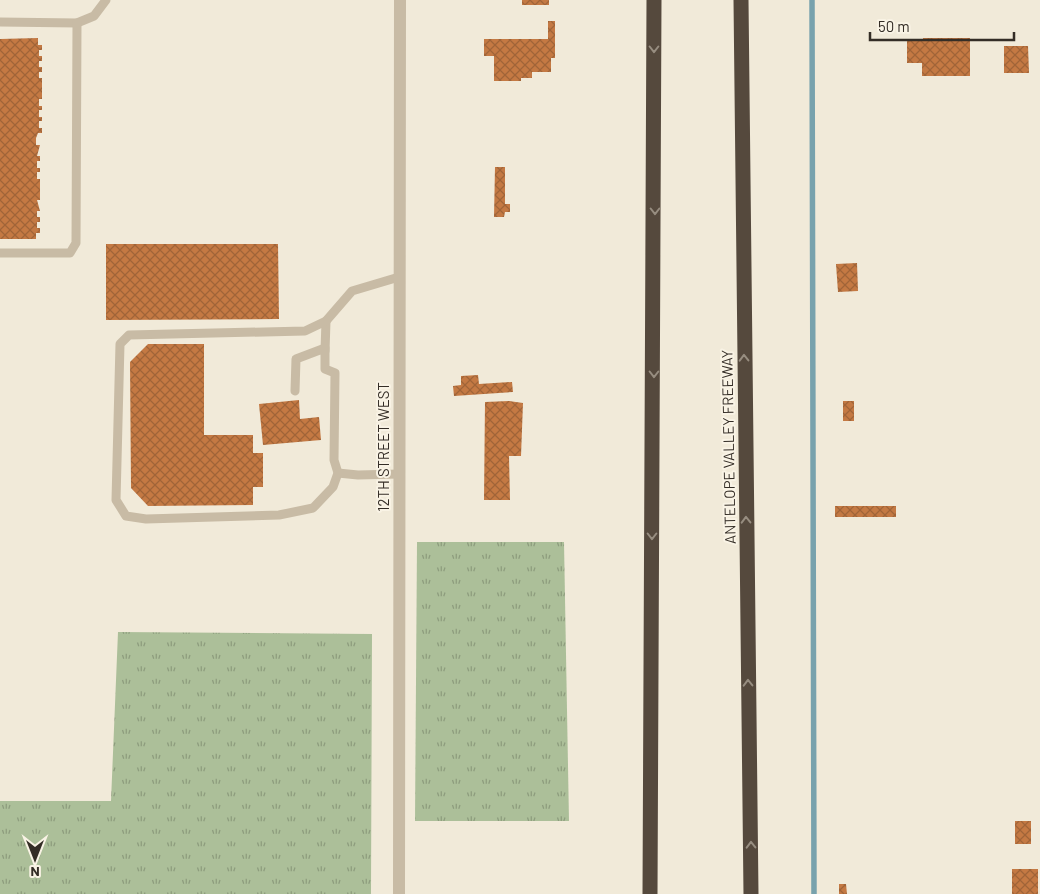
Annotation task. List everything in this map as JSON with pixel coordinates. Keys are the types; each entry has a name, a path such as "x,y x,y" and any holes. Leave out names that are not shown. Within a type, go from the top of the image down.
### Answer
{"highway":[{"path":"650,894 655,260 654,0"},
{"name":"ANTELOPE VALLEY FREEWAY","path":"741,0 751,894"},
{"path":"646,894 650,838"}],"street":[{"name":"12TH STREET WEST","path":"399,894 400,0"}],"lane":[{"path":"0,22 77,23 94,16 106,0"},
{"path":"0,253 70,253 76,243 77,23"},
{"path":"326,320 325,369 335,374 334,460 338,473 333,487 313,508 279,516 146,519 126,516 116,500 120,344 129,334 305,331 326,320 338,304 352,291 399,277"},
{"path":"294,391 296,359 325,348 325,351"},
{"path":"338,473 358,475 399,474"}],"green space":[{"path":"417,542 564,542 569,821 415,821"},
{"path":"118,632 372,634 371,894 0,894 0,801 111,801"}],"building":[{"path":"522,0 549,0 549,5 522,5"},
{"path":"548,21 555,21 555,58 551,58 551,72 532,72 532,78 521,78 521,81 494,81 494,56 484,56 484,39 548,39"},
{"path":"38,38 38,45 42,45 42,50 39,50 39,56 42,56 42,61 39,61 39,67 42,67 42,72 39,72 39,78 42,78 42,99 39,99 39,106 42,106 42,110 39,110 39,117 42,117 42,121 39,121 39,128 42,128 42,133 38,133 36,138 36,145 40,145 37,156 40,156 40,161 37,161 37,168 40,168 40,172 37,172 37,179 40,179 40,200 37,200 40,211 37,211 37,217 40,217 40,222 37,222 37,228 40,228 40,233 36,233 36,239 0,239 0,39"},
{"path":"923,38 970,38 970,76 922,76 922,63 907,63 907,41 923,41"},
{"path":"1004,46 1028,46 1029,73 1004,73"},
{"path":"495,167 505,167 505,204 510,204 510,212 505,212 504,217 494,217"},
{"path":"106,244 278,244 279,319 106,320"},
{"path":"857,263 858,291 838,292 836,264"},
{"path":"148,344 204,344 204,435 253,435 253,453 263,453 263,487 253,487 253,505 148,506 131,488 130,362"},
{"path":"478,375 479,384 512,382 513,392 454,396 453,386 461,385 461,376"},
{"path":"299,400 300,419 319,417 321,440 263,445 259,404"},
{"path":"509,401 523,403 521,456 509,456 510,500 484,500 485,402"},
{"path":"843,401 854,401 854,421 843,421"},
{"path":"835,506 896,506 896,517 835,517"},
{"path":"1015,821 1031,821 1031,844 1015,844"},
{"path":"1012,869 1038,869 1038,894 1012,894"},
{"path":"839,884 846,884 847,894 839,894"}],"waterway":[{"path":"812,0 814,894"}]}
